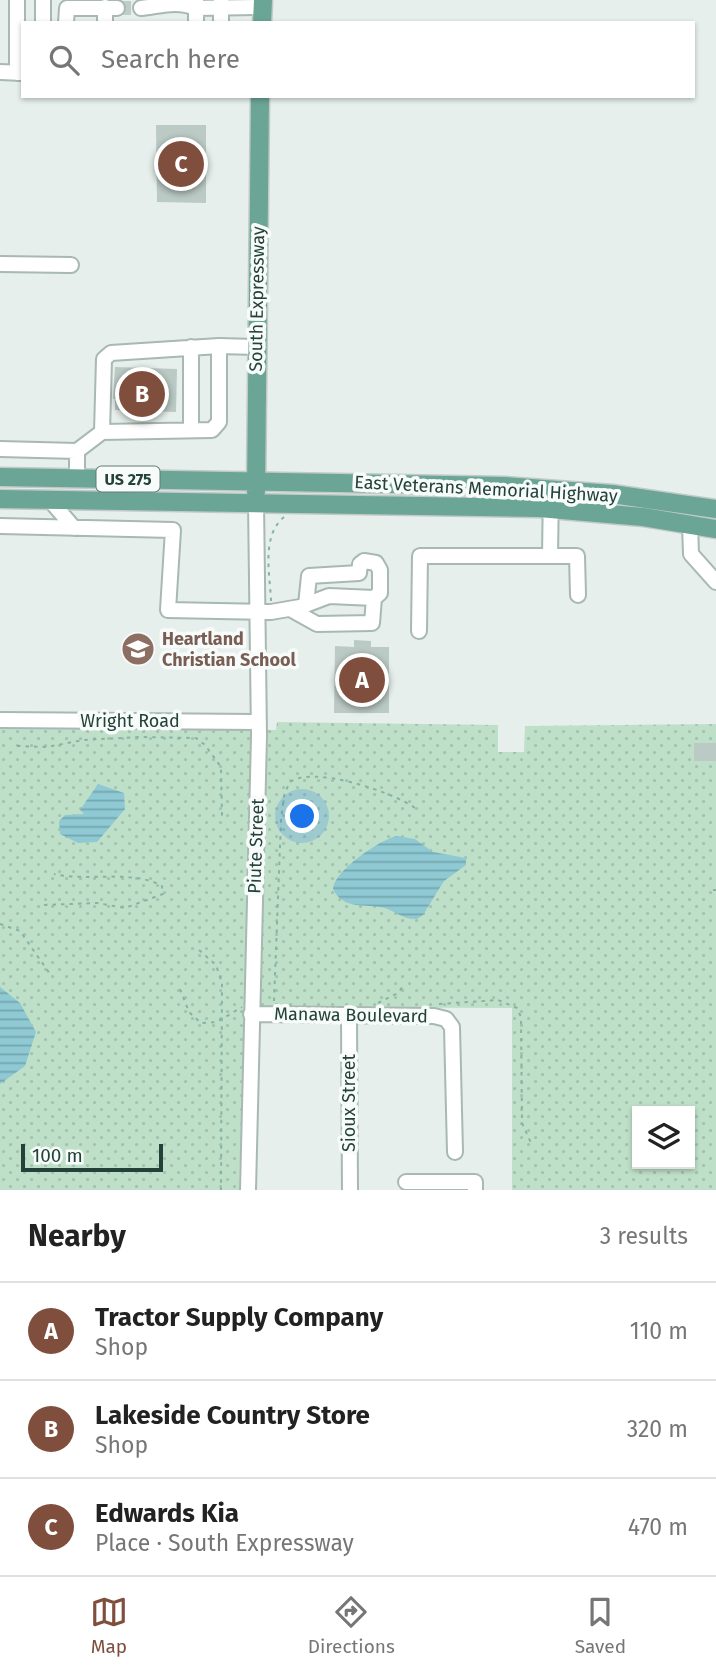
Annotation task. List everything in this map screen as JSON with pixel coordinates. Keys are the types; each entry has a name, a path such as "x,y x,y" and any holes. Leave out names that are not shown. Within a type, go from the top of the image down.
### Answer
{"main road":[{"name":"South Expressway","path":"256,502 260,98"},
{"name":"US 275","path":"0,477 256,481"},
{"name":"East Veterans Memorial Highway","path":"256,481 551,489 716,509"},
{"name":"US 275","path":"0,499 256,502"},
{"name":"East Veterans Memorial Highway","path":"256,502 550,509 716,529"}],"street":[{"path":"0,72 20,73 17,0"},
{"path":"43,0 43,21"},
{"path":"141,8 155,3 186,3 196,10 262,10"},
{"path":"67,10 111,8 106,21"},
{"path":"0,264 71,265"},
{"path":"0,449 77,451 102,432 212,430 219,422 219,346"},
{"path":"102,432 104,359 111,353 191,347 257,347"},
{"path":"191,347 191,430"},
{"path":"77,451 77,478"},
{"path":"550,556 551,489"},
{"path":"49,499 74,528"},
{"name":"Piute Street","path":"248,1190 259,722 256,502"},
{"path":"690,524 691,554 716,582"},
{"path":"0,526 173,530 168,610 258,611 290,609 306,605 329,596 374,598 380,593 380,570 376,563 364,561 360,564 359,573 309,576 306,605"},
{"path":"419,631 420,556 577,556 578,595"},
{"path":"290,609 317,624 372,623 374,598"},
{"name":"Wright Road","path":"0,720 259,722"},
{"name":"Manawa Boulevard","path":"251,1014 434,1016 449,1022 455,1152"},
{"name":"Sioux Street","path":"348,1017 349,1190"},
{"path":"406,1182 475,1186"}],"path":[{"path":"17,746 47,747 83,740 140,737 196,738 205,745 221,767 222,816"},
{"path":"274,1002 281,821 284,796 289,783 303,777 369,785 415,808"},
{"path":"44,905 97,903 125,908 163,894 162,886 141,877 120,879 54,874"},
{"path":"0,924 20,931 50,974"},
{"path":"199,950 220,971 223,1018 221,1190"},
{"path":"385,1005 374,1005 398,993 404,985"},
{"path":"180,989 189,1012 196,1020 207,1024 223,1018"},
{"path":"430,1005 498,1000 517,1009 521,1017 522,1123 531,1143"}],"green space":[{"path":"277,722 498,725 498,752 524,752 525,726 716,724 716,1190 512,1190 512,1008 245,1007 239,1190 0,1190 0,726 276,730"}],"water":[{"path":"98,784 124,793 125,809 97,842 78,843 60,834 59,821 65,815 84,814 80,810"},
{"path":"396,836 415,839 433,852 466,858 466,865 444,881 423,915 417,919 385,908 343,901 333,889 341,874 358,858"},
{"path":"0,987 20,1003 36,1032 25,1066 0,1084"}],"building":[{"path":"156,125 206,125 206,203 157,202"},
{"path":"115,367 177,369 176,412 115,410"},
{"path":"354,640 371,641 371,647 389,647 389,713 334,713 335,646 354,647"},
{"path":"694,743 716,743 716,761 694,761"}],"tunnel":[{"path":"117,8 141,8"}],"place":[{"name":"Edwards Kia","path":"181,164"},
{"name":"Lakeside Country Store","path":"142,394"},
{"name":"Heartland Christian School","path":"138,649"},
{"name":"Tractor Supply Company","path":"362,680"}]}
